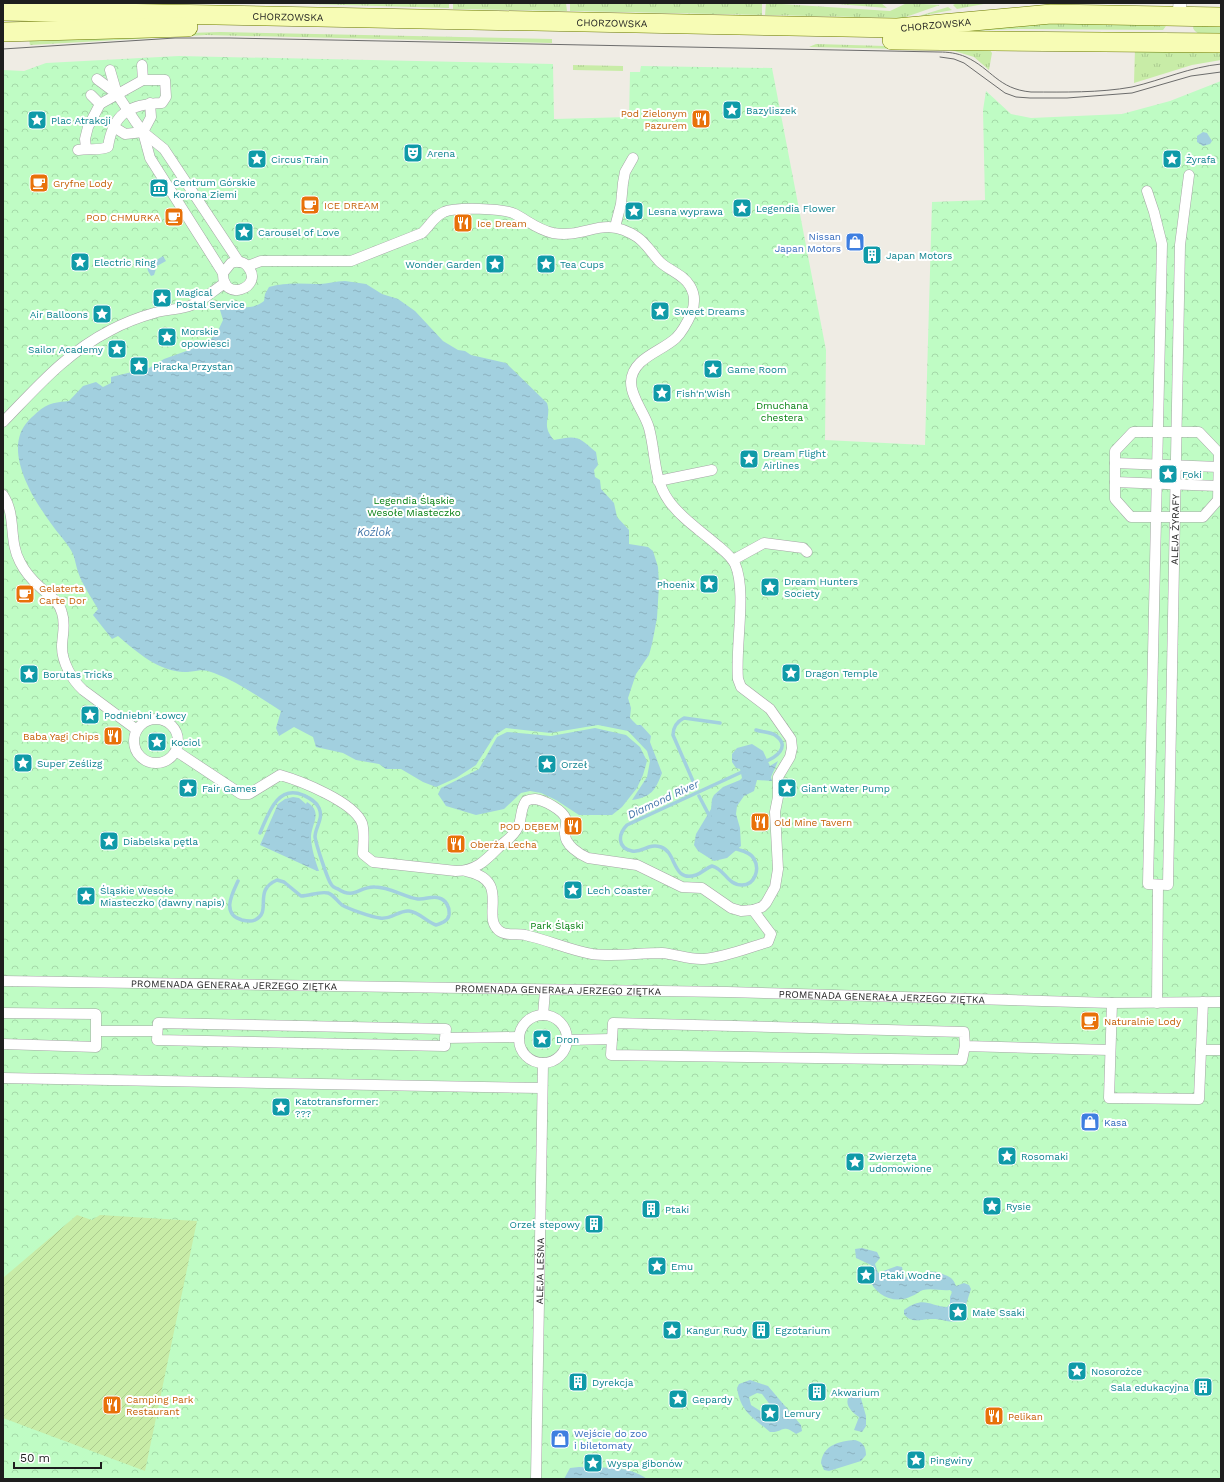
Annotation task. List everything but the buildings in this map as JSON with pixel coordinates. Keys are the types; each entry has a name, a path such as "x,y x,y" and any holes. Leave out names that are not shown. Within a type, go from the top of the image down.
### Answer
{"main road":[{"name":"CHORZOWSKA","path":"3,11 897,28 1051,14 1179,10 1221,18"},
{"path":"1155,42 1172,30 1179,10"},
{"path":"1179,10 1193,36 1214,43"},
{"name":"CHORZOWSKA","path":"3,32 234,27 811,38 1214,43"}],"street":[{"path":"142,65 143,80"},
{"path":"110,70 118,94 143,132 164,149 252,275 246,288 237,290 232,289 150,158 143,132 151,117 150,103"},
{"path":"97,79 118,94"},
{"path":"143,80 165,80 166,97 162,103 141,104 128,109 118,119 110,136 108,147 94,150 82,149 85,139 85,126 100,104 143,80"},
{"path":"91,96 100,104"},
{"path":"114,127 125,134 143,132"},
{"path":"616,226 621,204 622,183 625,172 633,158"},
{"name":"ALEJA ŻYRAFY","path":"1158,885 1176,516 1180,245 1189,175"},
{"name":"ALEJA ŻYRAFY","path":"1147,191 1162,244 1158,483 1156,516 1158,885"},
{"path":"3,422 61,362 112,329 153,313 182,308 194,304 224,278 228,266 261,261 351,261 422,232 438,216 451,210 507,211 544,231 554,233 574,234 602,226 616,226 638,238 661,263 685,279 690,286 694,300 690,317 683,329 671,341 641,362 636,368 631,382 649,427 655,472 658,481 670,503 733,560 738,574 740,593 738,679 742,687 770,709 791,739 792,748 790,757 778,777 778,797 775,812 778,869 775,887 762,907 753,910 741,911 731,908 702,888 682,887 637,865 588,858 570,845 565,837 567,826 566,818 561,812 543,801 534,799 526,801 522,806 518,826 514,835 484,862 466,871"},
{"path":"1133,432 1178,432 1200,432 1219,453 1218,500 1203,517 1132,517 1115,499 1115,451 1133,432"},
{"path":"1115,463 1177,465 1219,476"},
{"path":"658,481 712,470"},
{"path":"1115,482 1177,484 1219,476"},
{"path":"3,495 12,514 13,544 15,552 25,570 58,604 62,614 64,627 62,647 63,659 68,669 77,684 83,690 137,730"},
{"path":"733,560 764,543 803,548 807,552"},
{"path":"152,720 166,721 176,731 178,744 176,751 172,757 158,763 143,760 135,747 134,740 137,730 145,722 152,720"},
{"path":"176,751 241,794 248,794 280,775 333,796 358,816 363,830 363,854 373,862 466,871 478,874 489,884 492,893 493,917 496,926 501,932 524,935 565,948 591,954 614,956 662,954 704,959 726,955 768,942 771,934 753,910"},
{"path":"1156,1003 1158,885"},
{"name":"PROMENADA GENERAŁA JERZEGO ZIĘTKA","path":"3,981 545,991 743,992 1112,1003 1203,1002"},
{"path":"544,1015 545,991"},
{"path":"1112,1003 1109,1098 1199,1099 1203,1002 1221,1002"},
{"path":"3,1013 96,1014 97,1031 96,1047 3,1044"},
{"path":"544,1015 557,1020 562,1026 566,1040 562,1053 550,1062 543,1063 528,1058 520,1045 519,1037 524,1024 530,1019 544,1015"},
{"path":"158,1023 381,1028 446,1030 445,1038 445,1046 157,1040 157,1031 158,1023"},
{"path":"613,1023 964,1032 965,1046 962,1060 611,1055 613,1023"},
{"path":"97,1031 157,1031"},
{"path":"445,1038 519,1037"},
{"path":"566,1040 612,1039"},
{"path":"965,1046 1110,1050"},
{"path":"1201,1050 1221,1050"},
{"name":"ALEJA LEŚNA","path":"536,1479 541,1088 543,1063"},
{"path":"3,1078 541,1088"}],"green space":[{"path":"273,3 449,3 449,8"},
{"path":"453,3 566,3 567,11 453,9"},
{"path":"570,3 762,3 762,15 570,11"},
{"path":"766,3 890,11 907,3 940,5 903,18 765,15"},
{"path":"825,3 881,3 887,8"},
{"path":"957,3 989,3 957,9 953,5"},
{"path":"948,7 952,10 921,16 922,15"},
{"path":"1017,22 1166,26 1163,30 1020,29 970,31"},
{"path":"1221,24 1221,36 1201,34 1193,28 1194,25"},
{"path":"220,32 552,39 552,43 206,35 30,45 29,38"},
{"path":"816,44 989,49 992,53 989,70 974,57 951,50 809,47"},
{"path":"1135,48 1221,50 1221,60 1192,65 1134,83"},
{"name":"Park Śląski","path":"179,56 553,64 554,119 629,117 630,72 640,72 641,66 772,68 826,350 825,440 925,445 932,202 985,200 983,110 986,91 1011,114 1031,118 1122,114 1170,101 1221,81 1221,1479 3,1479 3,70 24,71 46,63"},
{"path":"573,65 623,66 623,71 573,70"},
{"path":"77,1215 92,1220 100,1215 197,1221 145,1471 3,1418 3,1278"}],"water":[{"path":"1203,132 1207,133 1212,141 1210,144 1203,146 1197,142 1197,136"},
{"path":"163,256 166,261 157,266 154,275 151,276 147,266"},
{"name":"Koźlok","path":"345,281 366,284 382,294 398,299 415,311 443,341 458,350 465,351 471,355 506,363 547,403 547,425 548,430 554,440 577,438 596,452 598,465 594,470 595,477 600,480 601,489 614,503 617,517 629,530 629,544 648,547 653,551 658,567 659,585 657,618 652,644 649,655 636,674 628,698 631,708 630,718 637,725 641,725 651,736 650,742 662,773 654,789 648,795 632,800 647,777 650,761 647,751 628,731 598,725 550,733 506,728 495,735 476,765 456,778 436,787 423,782 401,769 386,769 379,764 356,760 343,753 316,747 313,737 294,727 279,736 276,728 281,711 240,685 210,671 177,671 158,665 141,655 118,636 112,639 93,615 98,609 80,577 73,554 38,505 30,491 19,461 18,446 21,432 29,420 39,411 51,404 69,401 83,386 96,382 103,387 111,383 111,377 149,368 164,359 203,345 216,335 223,320 220,310 223,307 255,306 264,301 265,294 269,287 275,285 323,284"},
{"path":"595,728 626,735 640,747 647,761 637,788 622,807 612,815 579,815 556,800 541,793 530,791 521,793 504,809 476,815 446,806 438,794 441,788 479,769 497,737 507,732 551,736"},
{"path":"752,744 763,751 770,766 778,761 771,777 772,781 757,780 754,791 744,796 737,806 736,814 740,828 741,846 727,858 714,861 698,851 694,845 696,834 711,809 714,795 723,787 742,778 740,769 736,768 732,762 732,754 737,748"},
{"path":"293,797 299,798 306,804 307,802 315,810 316,814 311,840 319,871 260,845 278,804 285,799"},
{"path":"862,1248 877,1252 880,1258 875,1264 878,1273 897,1266 902,1267 904,1277 934,1272 949,1277 953,1280 956,1286 964,1283 969,1285 971,1289 961,1320 954,1322 937,1319 914,1320 907,1317 904,1314 904,1310 917,1303 926,1302 947,1307 950,1304 952,1292 950,1290 926,1289 906,1299 899,1300 886,1297 876,1290 869,1278 874,1274 871,1265 856,1258 855,1249"},
{"path":"750,1380 768,1386 801,1425 802,1431 796,1434 788,1429 770,1432 749,1414 741,1403 737,1388 739,1384","holes":["757,1393 762,1394 771,1406 769,1412 762,1412 751,1405 749,1397"]},
{"path":"852,1393 860,1395 866,1416 866,1426 862,1432 854,1430 859,1417 850,1409 847,1403 849,1396"},
{"path":"855,1440 864,1445 866,1455 861,1461 829,1471 824,1470 821,1463 822,1457 828,1448 843,1441"},
{"path":"570,1468 623,1469 632,1471 647,1479 564,1479"}],"waterway":[{"name":"Diamond River","path":"696,788 673,735 674,727 684,718 720,723"},
{"name":"Diamond River","path":"756,730 775,735 780,739 782,744 780,752 773,758 764,762"},
{"name":"Diamond River","path":"733,848 750,855 756,863 755,876 746,884 737,884 729,880 720,870 712,866 696,875 683,875 670,855 661,847 653,846 639,851 632,851 624,847 620,840 622,832 627,825 744,771"},
{"path":"238,881 231,897 230,908 236,917 245,921 253,921 260,916 263,912 264,895 266,890 277,880 284,882 301,896 328,893 345,907 376,917 388,918 402,912 409,911 416,913 436,925 444,922 449,915 447,904 444,900 437,897 418,899 381,887 370,887 349,893 331,885 324,868 315,837 320,819 319,808 314,802 303,795 294,793 286,794 280,797 270,810 260,833"},
{"name":"Diamond River","path":"699,796 710,817"}],"tram line":[{"path":"3,49 175,38 230,38 942,52 966,57 1003,83 1020,90 1031,92 1082,92 1120,89 1198,68 1221,64"},
{"path":"940,57 954,59 964,63 1005,93 1016,97 1030,98 1067,98 1132,93 1191,76 1221,72"}],"place":[{"name":"Bazyliszek","path":"732,110"},
{"name":"Pod Zielonym Pazurem","path":"701,119"},
{"name":"Plac Atrakcji","path":"37,120"},
{"name":"Arena","path":"413,153"},
{"name":"Circus Train","path":"257,159"},
{"name":"Żyrafa","path":"1172,159"},
{"name":"Gryfne Lody","path":"39,183"},
{"name":"Centrum Górskie Korona Ziemi","path":"159,188"},
{"name":"ICE DREAM","path":"310,205"},
{"name":"Legendia Flower","path":"742,208"},
{"name":"Lesna wyprawa","path":"634,211"},
{"name":"POD CHMURKA","path":"174,217"},
{"name":"Ice Dream","path":"463,223"},
{"name":"Carousel of Love","path":"244,232"},
{"name":"Nissan Japan Motors","path":"855,242"},
{"name":"Japan Motors","path":"872,255"},
{"name":"Electric Ring","path":"80,262"},
{"name":"Wonder Garden","path":"495,264"},
{"name":"Tea Cups","path":"546,264"},
{"name":"Magical Postal Service","path":"162,298"},
{"name":"Sweet Dreams","path":"660,311"},
{"name":"Air Balloons","path":"102,314"},
{"name":"Morskie opowiesci","path":"167,337"},
{"name":"Sailor Academy","path":"117,349"},
{"name":"Piracka Przystan","path":"139,366"},
{"name":"Game Room","path":"713,369"},
{"name":"Fish'n'Wish","path":"662,393"},
{"name":"Dream Flight Airlines","path":"749,459"},
{"name":"Foki","path":"1168,474"},
{"name":"Phoenix","path":"709,584"},
{"name":"Dream Hunters Society","path":"770,587"},
{"name":"Gelaterta Carte Dor","path":"25,594"},
{"name":"Dragon Temple","path":"791,673"},
{"name":"Borutas Tricks","path":"29,674"},
{"name":"Podniebni Łowcy","path":"90,715"},
{"name":"Baba Yagi Chips","path":"113,736"},
{"name":"Kociol","path":"157,742"},
{"name":"Super Ześlizg","path":"23,763"},
{"name":"Orzeł","path":"547,764"},
{"name":"Fair Games","path":"188,788"},
{"name":"Giant Water Pump","path":"787,788"},
{"name":"Old Mine Tavern","path":"760,822"},
{"name":"POD DĘBEM","path":"573,826"},
{"name":"Diabelska pętla","path":"109,841"},
{"name":"Oberża Lecha","path":"456,844"},
{"name":"Lech Coaster","path":"573,890"},
{"name":"Śląskie Wesołe Miasteczko (dawny napis)","path":"86,896"},
{"name":"Naturalnie Lody","path":"1090,1021"},
{"name":"Dron","path":"542,1039"},
{"name":"Katotransformer: ???","path":"281,1107"},
{"name":"Kasa","path":"1090,1122"},
{"name":"Rosomaki","path":"1007,1156"},
{"name":"Zwierzęta udomowione","path":"855,1162"},
{"name":"Rysie","path":"992,1206"},
{"name":"Ptaki","path":"651,1209"},
{"name":"Orzeł stepowy","path":"594,1224"},
{"name":"Emu","path":"657,1266"},
{"name":"Ptaki Wodne","path":"866,1275"},
{"name":"Małe Ssaki","path":"958,1312"},
{"name":"Kangur Rudy","path":"672,1330"},
{"name":"Egzotarium","path":"761,1330"},
{"name":"Nosorożce","path":"1077,1371"},
{"name":"Dyrekcja","path":"578,1382"},
{"name":"Sala edukacyjna","path":"1203,1387"},
{"name":"Akwarium","path":"817,1392"},
{"name":"Gepardy","path":"678,1399"},
{"name":"Camping Park Restaurant","path":"112,1405"},
{"name":"Lemury","path":"770,1413"},
{"name":"Pelikan","path":"994,1416"},
{"name":"Wejście do zoo i biletomaty","path":"560,1439"},
{"name":"Pingwiny","path":"916,1460"},
{"name":"Wyspa gibonów","path":"593,1463"}],"park label":[{"name":"Dmuchana chestera","path":"782,410"},
{"name":"Legendia Śląskie Wesołe Miasteczko","path":"414,506"}]}
